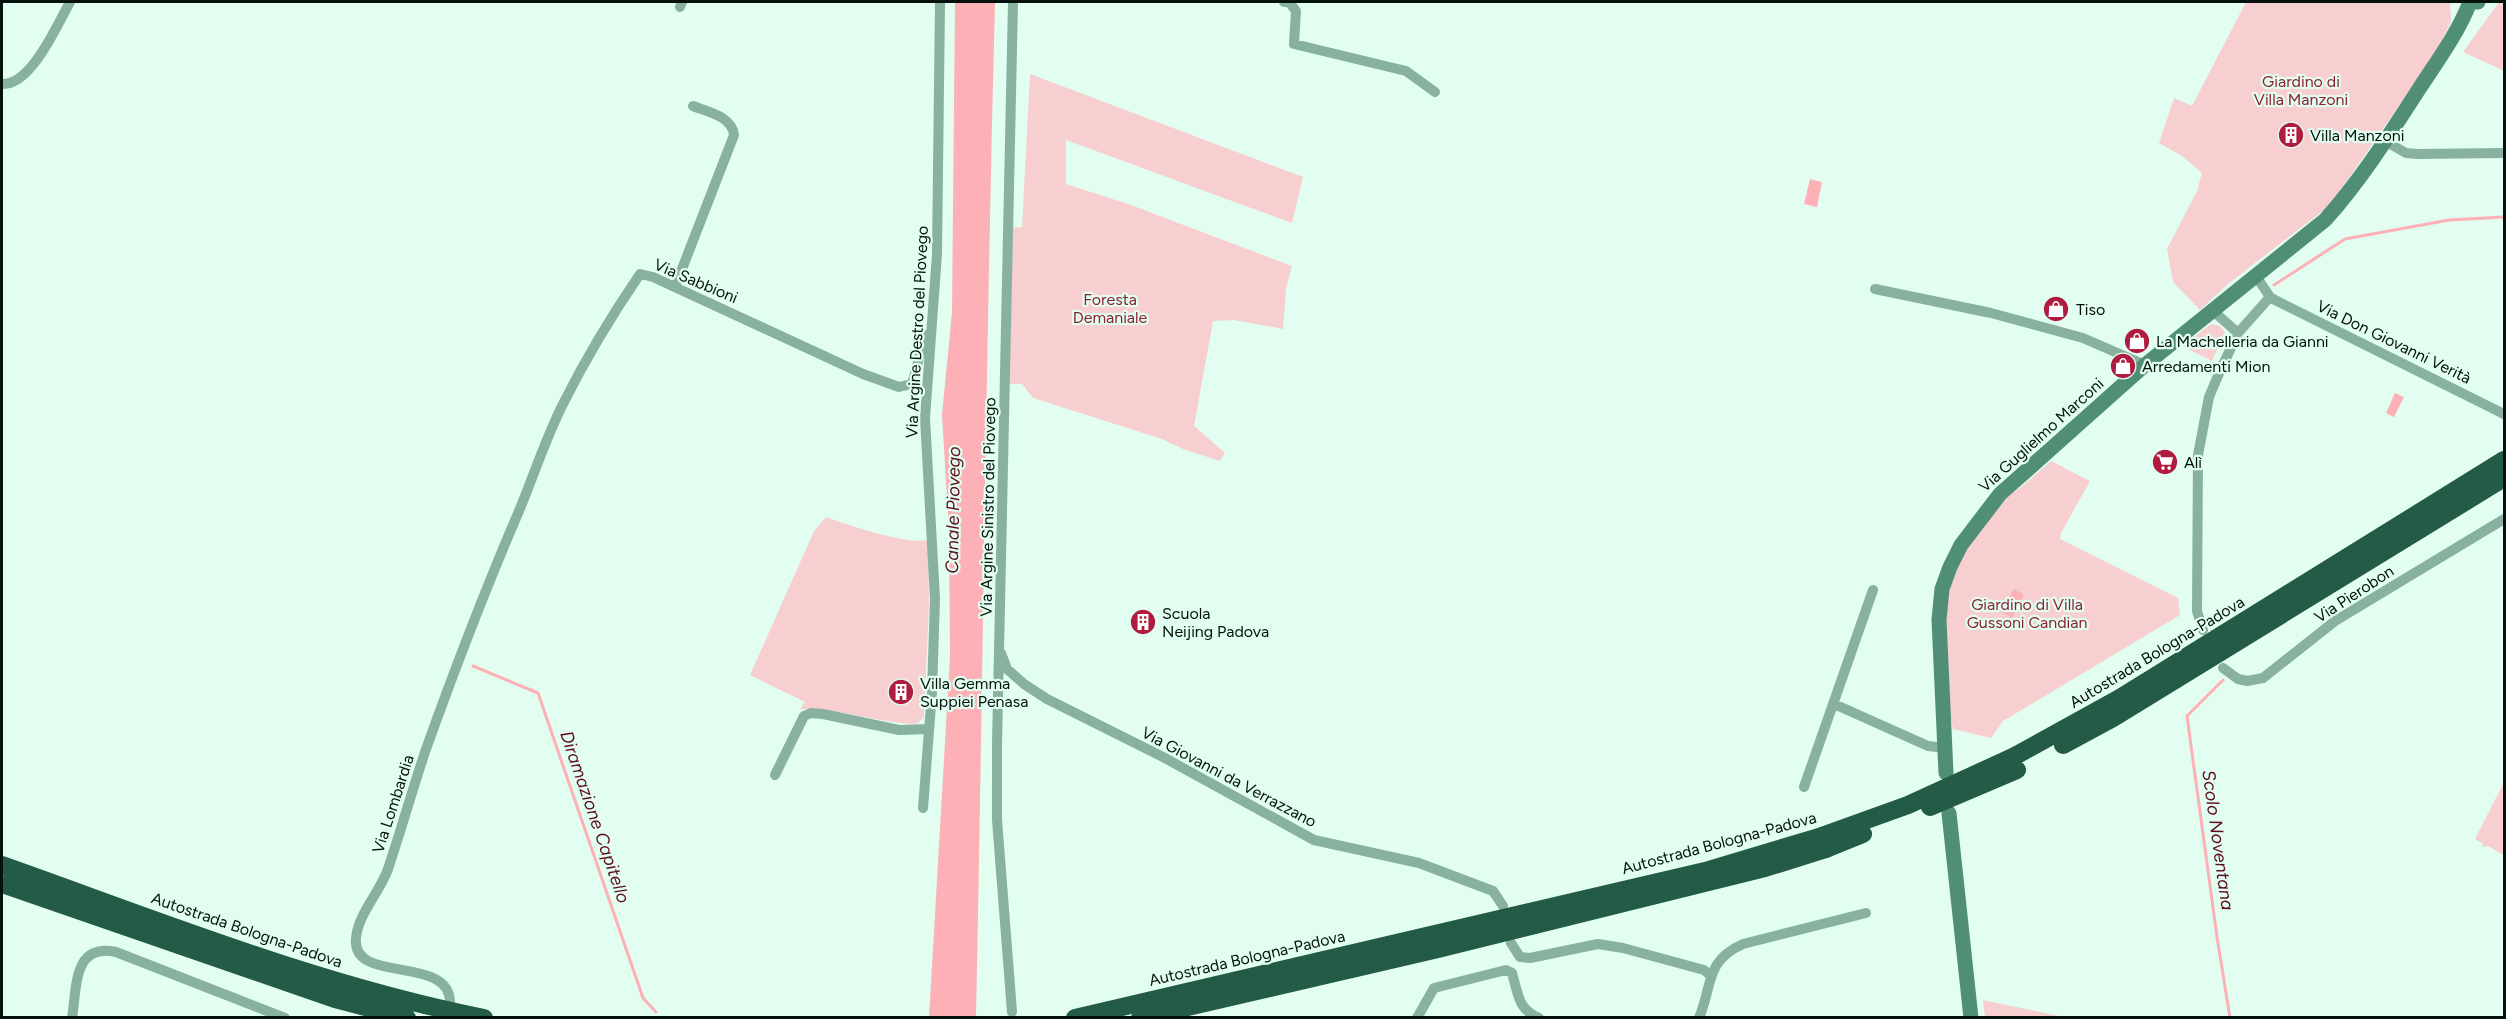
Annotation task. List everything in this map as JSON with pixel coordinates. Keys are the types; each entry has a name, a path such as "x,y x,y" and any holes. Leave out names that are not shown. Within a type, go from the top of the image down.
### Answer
{"highway":[{"name":"Autostrada Bologna-Padova","path":"2016,763 2505,460"},
{"name":"Autostrada Bologna-Padova","path":"1140,1017 1449,947 1765,868 1908,805 2016,763 2113,718 2505,478"},
{"name":"Autostrada Bologna-Padova","path":"1075,1017 1824,842"},
{"name":"Autostrada Bologna-Padova","path":"2,865 339,983 424,1005 484,1017"},
{"path":"2,884 335,999 407,1017"}],"street":[{"path":"2,84 12,84 18,81 28,71 70,2"},
{"name":"Via Argine Destro del Piovego","path":"922,808 935,599 925,418 937,254 940,2"},
{"name":"Via Argine Sinistro del Piovego","path":"1012,2 998,657 997,820 1012,1012"},
{"path":"1284,2 1289,2 1296,10 1294,44 1406,71 1435,92"},
{"path":"2470,2 2478,2"},
{"name":"Via Guglielmo Marconi","path":"1946,773 1939,620 1942,589 1953,559 1983,514 2000,494 2145,365 2325,220 2345,198 2385,141 2461,25 2470,2"},
{"path":"675,287 734,135 728,121 693,106"},
{"path":"2385,141 2406,153 2505,153"},
{"name":"Via Sabbioni","path":"499,557 563,404 591,351 640,274 653,277 863,374 899,387 912,384 925,336 931,333"},
{"name":"Via Don Giovanni Verità","path":"2256,276 2270,297 2505,414"},
{"path":"1875,289 1991,314 2083,338 2145,365"},
{"path":"2203,630 2197,611 2198,455 2209,397 2238,333 2270,297"},
{"path":"2212,310 2238,333"},
{"name":"Via Pierobon","path":"2223,668 2238,679 2247,681 2263,678 2335,621 2505,519"},
{"name":"Via Lombardia","path":"450,1002 450,992 444,983 435,977 383,966 365,959 359,951 356,939 388,869 426,750 499,557"},
{"path":"1804,787 1873,590"},
{"name":"Via Giovanni da Verrazzano","path":"1000,644 1001,656 1007,669 1047,699 1163,757 1314,840 1391,855 1475,882 1493,891 1503,906"},
{"path":"1833,704 1928,746 1945,748"},
{"path":"775,775 804,716 811,713 899,730 928,729"},
{"path":"1949,813 1971,1017"},
{"path":"1699,1017 1710,975 1720,958 1728,951 1743,944 1866,913"},
{"path":"1511,943 1520,957 1530,958 1598,944 1623,948 1704,970 1710,975"},
{"path":"72,1017 81,965 95,951 104,950 116,952 285,1017"},
{"path":"1417,1017 1434,988 1506,970 1512,973 1522,1007 1527,1013 1539,1017"}],"green space":[{"name":"Giardino di Villa Manzoni","path":"2246,2 2450,2 2451,22 2435,54 2325,209 2228,284 2200,310 2173,282 2167,249 2197,191 2202,173 2182,156 2159,143 2174,98 2192,106"},
{"path":"2499,2 2504,2 2504,71 2463,52"},
{"name":"Foresta Demaniale","path":"1030,74 1303,177 1292,223 1066,140 1066,184 1131,205 1292,266 1286,289 1283,329 1234,320 1213,321 1194,426 1225,453 1220,461 1183,449 1162,439 1033,398 1022,384 1009,384 1007,228 1022,227"},
{"path":"2211,324 2220,326 2225,332 2212,361 2182,346"},
{"name":"Giardino di Villa Gussoni Candian","path":"2051,461 2090,481 2061,533 2060,539 2178,598 2180,615 2003,721 1991,738 1953,729 1949,711 1945,610 1953,574 1966,547 2008,496"},
{"path":"826,517 891,537 917,541 928,540 929,605 924,717 917,724 815,709 800,709 805,702 750,675 814,531"},
{"path":"2504,782 2504,855 2488,846 2483,847 2482,843 2475,839"},
{"path":"1983,1000 2064,1017 1985,1017"}],"water":[{"name":"Canale Piovego","path":"955,2 995,2 976,1017 929,1018 950,656 949,532 942,415 952,312"},
{"path":"1810,179 1822,182 1817,207 1804,204"},
{"path":"2395,393 2404,397 2394,417 2386,413"},
{"path":"2014,589 2024,595 2012,618 2001,612"}],"waterway":[{"name":"Scolo Noventana","path":"2274,285 2345,239 2449,220 2504,217"},
{"name":"Diramazione Capitello","path":"473,666 538,693 643,998 656,1012"},
{"name":"Scolo Noventana","path":"2223,680 2187,716 2230,1018"}],"place":[{"name":"Villa Manzoni","path":"2291,135"},
{"name":"Tiso","path":"2056,309"},
{"name":"La Machelleria da Gianni","path":"2137,341"},
{"name":"Arredamenti Mion","path":"2123,366"},
{"name":"Alì","path":"2165,462"},
{"name":"Scuola Neijing Padova","path":"1143,622"},
{"name":"Villa Gemma Suppiei Penasa","path":"901,692"}]}
